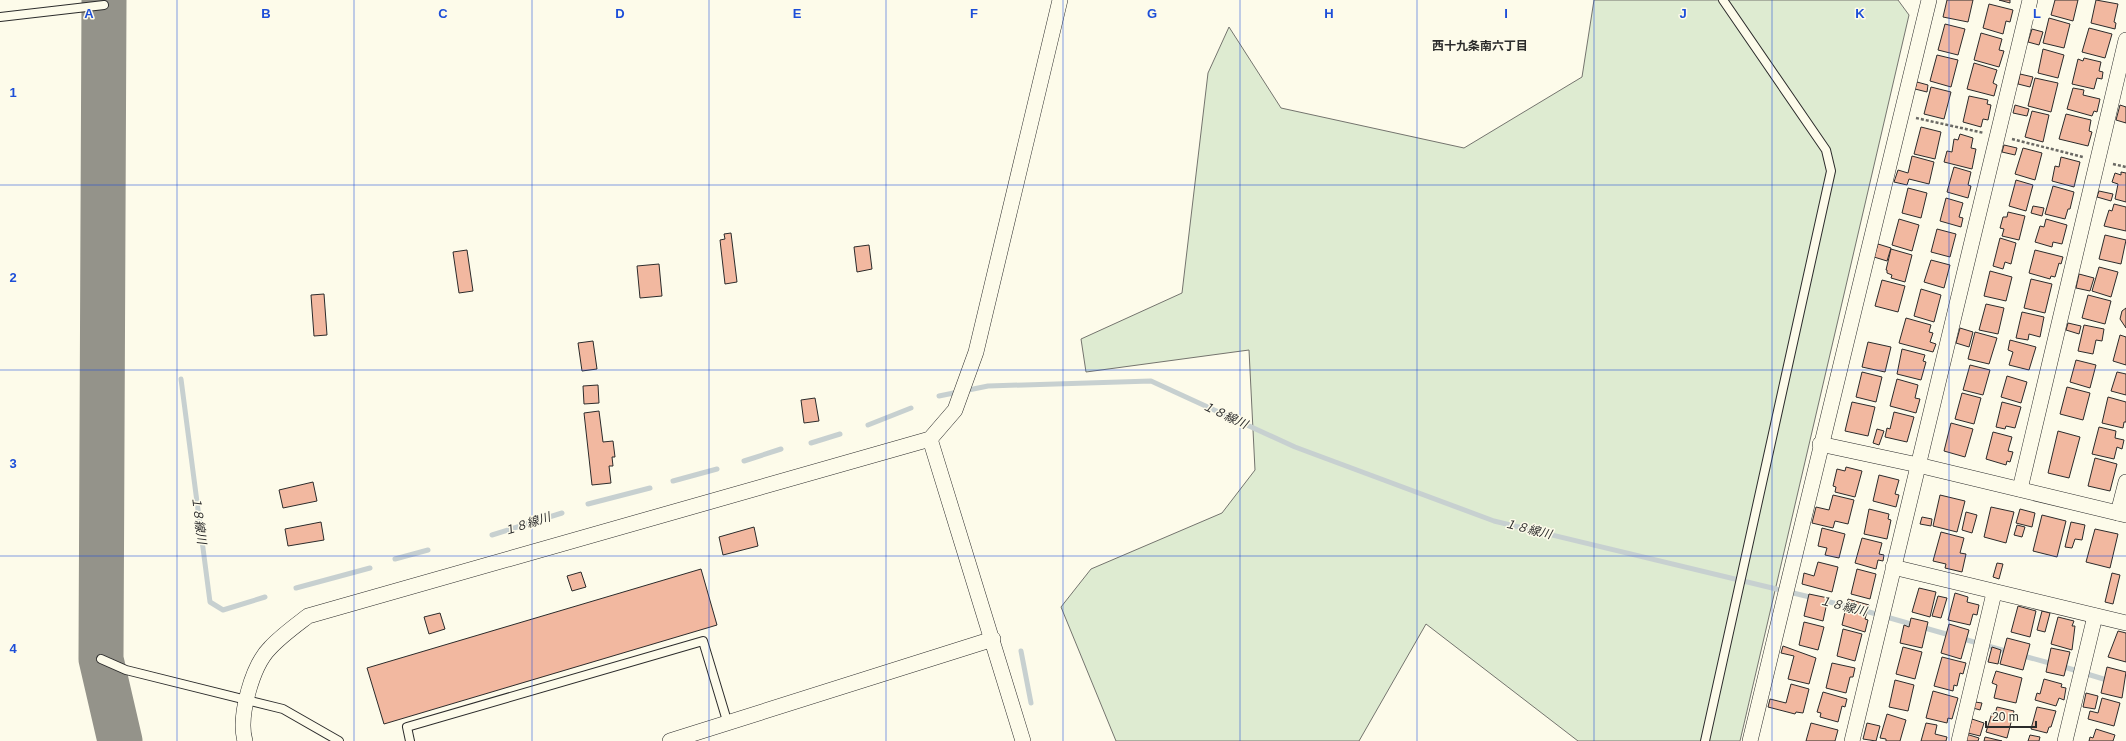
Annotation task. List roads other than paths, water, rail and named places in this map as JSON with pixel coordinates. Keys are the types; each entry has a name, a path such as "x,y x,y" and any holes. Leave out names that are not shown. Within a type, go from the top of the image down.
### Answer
{"street":[{"path":"245,741 243,734 246,699 252,679 269,649 308,616 930,439 955,410 976,352 1060,0"},
{"path":"1750,741 1820,444 1929,0"},
{"path":"1852,741 2030,0"},
{"path":"2020,490 2126,40"},
{"path":"930,439 993,639 1023,741"},
{"path":"1820,444 1918,465 2122,514 2126,482"},
{"path":"1893,567 1994,593 2126,623"},
{"path":"1959,741 1994,593"},
{"path":"2065,741 2095,616"},
{"path":"670,741 728,724 993,639"}],"lane":[{"path":"1705,741 1832,171 1826,150 1723,0"},
{"path":"0,17 104,5"},
{"path":"410,741 407,727 703,641 728,724"},
{"path":"101,659 126,670 283,709 339,741"}],"waterway":[{"name":"１８線川","path":"181,379 210,602 223,610 265,597"},
{"name":"１８線川","path":"939,396 988,386 1151,381 1295,447 1494,521 1814,598"},
{"name":"１８線川","path":"868,425 911,408"},
{"name":"１８線川","path":"811,443 840,434"},
{"name":"１８線川","path":"744,461 781,449"},
{"name":"１８線川","path":"673,481 717,469"},
{"name":"１８線川","path":"588,504 650,488"},
{"name":"１８線川","path":"492,535 562,513"},
{"name":"１８線川","path":"395,559 428,550"},
{"name":"１８線川","path":"296,588 370,568"},
{"name":"１８線川","path":"1822,600 1853,608"},
{"name":"１８線川","path":"1862,610 1953,636"},
{"name":"１８線川","path":"1960,638 2009,652"},
{"path":"1021,651 1031,703"},
{"name":"１８線川","path":"2020,655 2053,664"},
{"name":"１８線川","path":"2061,666 2110,681"}],"district":[{"name":"西十九条南六丁目","path":"1480,46"}]}
